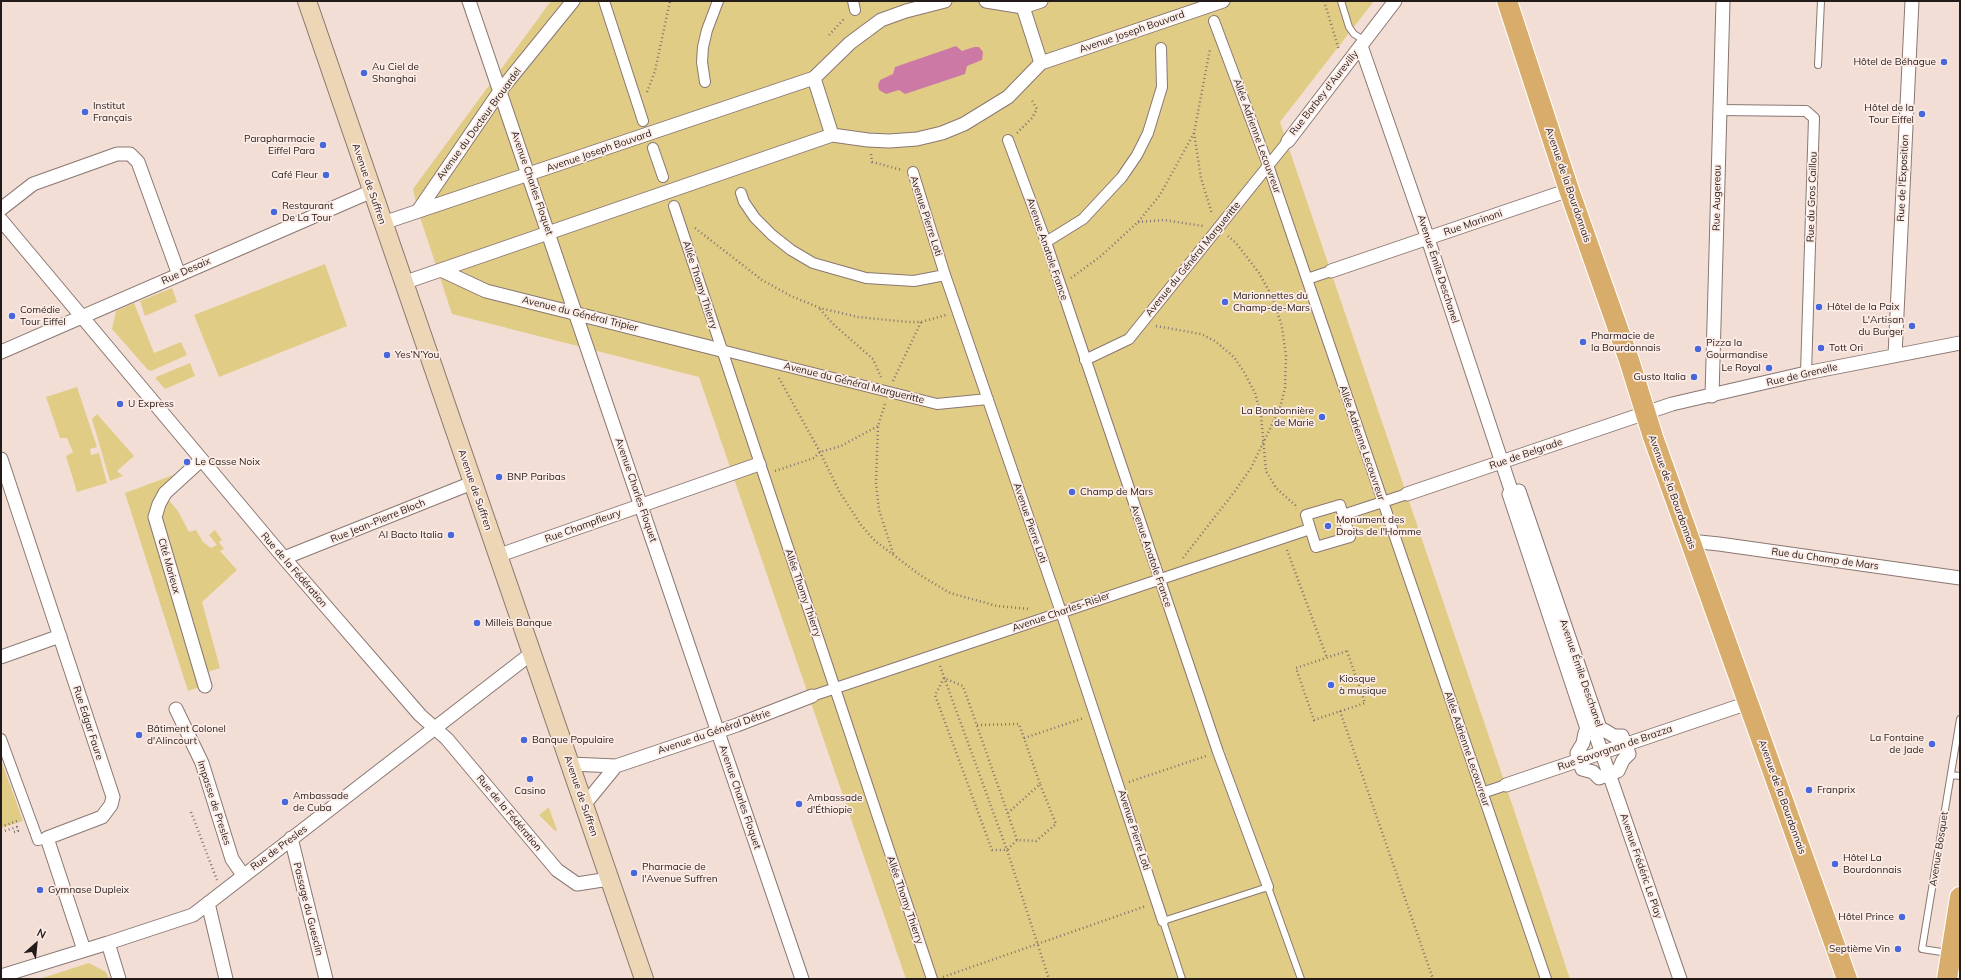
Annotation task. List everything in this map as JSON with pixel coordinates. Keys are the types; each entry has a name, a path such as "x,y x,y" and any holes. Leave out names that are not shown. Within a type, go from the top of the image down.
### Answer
{"main road":[{"name":"Avenue de Suffren","path":"307,1 644,979"},
{"name":"Avenue de la Bourdonnais","path":"1507,1 1569,190 1629,360 1645,413 1847,979"},
{"path":"1947,979 1958,917 1960,896"}],"street":[{"name":"Avenue Charles Floquet","path":"470,1 550,232 575,313 642,505 802,979"},
{"name":"Avenue du Docteur Brouardel","path":"418,211 500,90 573,1"},
{"path":"604,1 642,116"},
{"path":"705,82 702,62 703,47 707,30 718,1"},
{"path":"832,135 814,78 850,43 881,20 906,11 945,1"},
{"path":"986,1 1023,7 1041,1"},
{"name":"Avenue Joseph Bouvard","path":"1040,63 1224,1"},
{"name":"Rue Barbey d'Aurevilly","path":"1288,141 1395,1"},
{"name":"Rue Augereau","path":"1712,396 1723,1"},
{"name":"Rue de l'Exposition","path":"1895,355 1912,1"},
{"path":"403,283 832,135 868,140 889,141 917,139 942,133 964,124 1008,97 1040,63 1023,7"},
{"name":"Allée Adrienne Lecouvreur","path":"1214,21 1268,165 1546,979"},
{"name":"Avenue Émile Deschanel","path":"1363,43 1512,493 1602,752"},
{"path":"1046,242 1083,219 1122,177 1137,155 1148,133 1162,87 1161,48"},
{"name":"Avenue Joseph Bouvard","path":"383,223 814,78"},
{"name":"Rue du Gros Caillou","path":"1719,110 1806,111 1814,118 1806,373"},
{"name":"Avenue Anatole France","path":"1008,140 1046,242 1085,360 1164,578 1218,752 1268,887"},
{"name":"Avenue du Général Margueritte","path":"1085,360 1129,339 1288,141"},
{"path":"653,148 663,177"},
{"path":"1,209 33,184 117,154 130,154 138,162 179,275"},
{"name":"Avenue Pierre Loti","path":"913,172 945,275 1061,612 1158,902 1163,921"},
{"name":"Rue Marinoni","path":"1331,271 1569,190"},
{"name":"Rue Desaix","path":"1,352 372,191"},
{"path":"741,193 744,202 755,218 772,235 791,250 813,263 866,278 914,281 945,275"},
{"name":"Allée Thomy Thierry","path":"675,211 932,979"},
{"name":"Rue de la Fédération","path":"1,220 284,558 420,715 435,727 557,870 577,884 609,878"},
{"name":"Avenue du Général Tripier","path":"441,270 486,291 721,350"},
{"path":"1306,279 1331,271"},
{"name":"Rue de Grenelle","path":"1645,413 1806,373 1960,343"},
{"name":"Avenue du Général Margueritte","path":"721,350 937,404 988,399"},
{"name":"Rue de Belgrade","path":"1407,494 1502,463 1645,413"},
{"name":"Rue Edgar Faure","path":"1,459 112,797 111,805 102,817 47,838"},
{"name":"Cité Morieux","path":"201,460 165,494 159,504 155,517 206,686"},
{"name":"Rue Champfleury","path":"498,556 642,505 761,469"},
{"name":"Rue Jean-Pierre Bloch","path":"284,558 472,483"},
{"name":"Avenue Émile Deschanel","path":"1579,760 1577,753 1583,743 1585,733 1588,732 1508,494 1519,491 1600,731 1604,730 1614,736 1622,736 1626,744"},
{"path":"1343,515 1407,494"},
{"path":"1340,505 1343,515 1350,537 1316,547 1307,530 1306,515 1340,505"},
{"name":"Avenue Charles-Risler","path":"812,696 1307,530"},
{"name":"Rue du Champ de Mars","path":"1690,541 1960,578"},
{"path":"1,657 60,636"},
{"name":"Rue de Presles","path":"1,976 194,915 222,891 532,653"},
{"name":"Avenue du Général Détrie","path":"570,764 616,766 718,731 812,696"},
{"name":"Rue Savorgnan de Brazza","path":"1482,793 1748,704"},
{"name":"Impasse de Presles","path":"176,709 202,763 232,859 243,875"},
{"path":"1,739 38,840 47,838 84,950"},
{"path":"1579,760 1582,770 1593,772 1599,778 1618,772 1623,760 1629,754 1626,744"},
{"name":"Avenue Frédéric Le Play","path":"1602,752 1680,979"},
{"path":"599,765 604,780"},
{"path":"584,805 616,766"},
{"name":"Passage du Guesclin","path":"291,838 326,979"},
{"path":"208,903 226,979"},
{"path":"108,943 119,979"}],"lane":[{"path":"1341,1 1349,27 1363,43"},
{"path":"1818,64 1821,1"},
{"name":"Avenue Bosquet","path":"1951,954 1922,949 1960,719"},
{"path":"1951,775 1960,776"},
{"path":"1182,979 1163,921 1268,887 1301,979"}],"path":[{"path":"642,116 655,72 669,1"},
{"path":"1324,1 1340,53"},
{"path":"829,35 854,5"},
{"path":"1060,286 1101,256 1138,222 1160,195 1194,133 1211,46"},
{"path":"1008,140 1032,118 1037,109 1031,99"},
{"path":"1194,133 1201,178 1217,229"},
{"name":"Avenue Pierre Loti","path":"871,154 872,162 913,172"},
{"path":"675,211 716,243 737,262 762,280 791,296 820,308 858,317 908,322 921,322 958,311"},
{"path":"1138,222 1164,220 1217,229 1236,243 1259,273 1273,298 1282,327 1286,356 1285,388 1280,408 1263,447 1235,491 1164,578"},
{"path":"820,308 832,322 873,359 889,392"},
{"path":"894,556 879,510 876,483 878,426 889,392 921,322"},
{"path":"1141,324 1201,334 1215,341 1234,357 1255,393 1261,415 1266,471 1276,488 1295,505 1307,530"},
{"path":"769,362 820,452 839,492 861,525 875,541 920,576 950,593 997,606 1032,609"},
{"path":"761,469 814,458 820,452 841,446 878,426"},
{"path":"1283,538 1327,658"},
{"path":"1347,651 1365,703 1340,711 1314,720 1296,668 1347,651"},
{"path":"936,654 1007,850 1049,979"},
{"path":"944,678 963,686 1017,840"},
{"path":"944,678 935,694 992,850 1007,850 1017,840 1036,841 1056,824 1019,724 976,725"},
{"path":"1340,711 1433,979"},
{"path":"1024,738 1095,714"},
{"path":"1119,785 1218,752"},
{"path":"1008,814 1040,784"},
{"path":"191,812 222,891"},
{"path":"1,827 29,817"},
{"path":"1,832 16,827 18,831 14,832"},
{"path":"937,979 1158,902"}],"shaded area":[{"name":"Champ de Mars","path":"551,1 1374,1 1280,122 1570,979 906,979 699,377 452,314 418,211 413,189"},
{"path":"956,46 962,51 979,47 983,52 982,60 967,66 965,74 905,94 899,90 886,94 879,90 878,85 880,80 893,74 895,67"},
{"path":"325,264 347,326 219,377 194,315"},
{"path":"172,288 177,302 145,316 140,301"},
{"path":"134,303 154,353 181,342 187,355 151,371 148,370 112,329 116,311"},
{"path":"190,363 195,376 165,389 156,379 156,377"},
{"path":"77,387 97,447 90,449 91,455 99,453 107,483 77,492 66,456 73,452 67,438 60,438 46,397"},
{"path":"97,414 134,456 117,471 123,476 110,481 92,419"},
{"path":"184,471 167,498 178,511 189,532 196,530 203,542 211,548 217,545 209,535 215,530 222,540 219,542 224,549 220,551 237,570 202,602 220,668 204,673 203,686 188,691 125,493"},
{"path":"1,760 23,821 1,828"},
{"path":"548,808 557,830 555,831 539,815"},
{"path":"89,963 106,972 109,979 39,979"}],"place":[{"name":"Hôtel de Béhague","path":"1944,62"},
{"name":"Au Ciel de Shanghai","path":"364,73"},
{"name":"Institut Français","path":"85,112"},
{"name":"Hôtel de la Tour Eiffel","path":"1922,114"},
{"name":"Parapharmacie Eiffel Para","path":"323,145"},
{"name":"Café Fleur","path":"326,175"},
{"name":"Restaurant De La Tour","path":"274,212"},
{"name":"Marionnettes du Champ-de-Mars","path":"1225,302"},
{"name":"Hôtel de la Paix","path":"1819,307"},
{"name":"Comédie Tour Eiffel","path":"12,316"},
{"name":"L'Artisan du Burger","path":"1912,326"},
{"name":"Pharmacie de la Bourdonnais","path":"1583,342"},
{"name":"Tott Ori","path":"1821,348"},
{"name":"Pizza la Gourmandise","path":"1698,349"},
{"name":"Yes’N’You","path":"387,355"},
{"name":"Le Royal","path":"1769,368"},
{"name":"Gusto Italia","path":"1694,377"},
{"name":"U Express","path":"120,404"},
{"name":"La Bonbonnière de Marie","path":"1322,417"},
{"name":"Le Casse Noix","path":"187,462"},
{"name":"BNP Paribas","path":"499,477"},
{"name":"Champ de Mars","path":"1072,492"},
{"name":"Monument des Droits de l'Homme","path":"1328,526"},
{"name":"Al Bacto Italia","path":"451,535"},
{"name":"Milleis Banque","path":"477,623"},
{"name":"Kiosque à musique","path":"1331,685"},
{"name":"Bâtiment Colonel d'Alincourt","path":"139,735"},
{"name":"Banque Populaire","path":"524,740"},
{"name":"La Fontaine de Jade","path":"1932,744"},
{"name":"Casino","path":"530,779"},
{"name":"Franprix","path":"1809,790"},
{"name":"Ambassade de Cuba","path":"285,802"},
{"name":"Ambassade d'Éthiopie","path":"799,804"},
{"name":"Hôtel La Bourdonnais","path":"1835,864"},
{"name":"Pharmacie de l'Avenue Suffren","path":"634,873"},
{"name":"Gymnase Dupleix","path":"40,890"},
{"name":"Hôtel Prince","path":"1902,917"},
{"name":"Septième Vin","path":"1898,949"}]}
